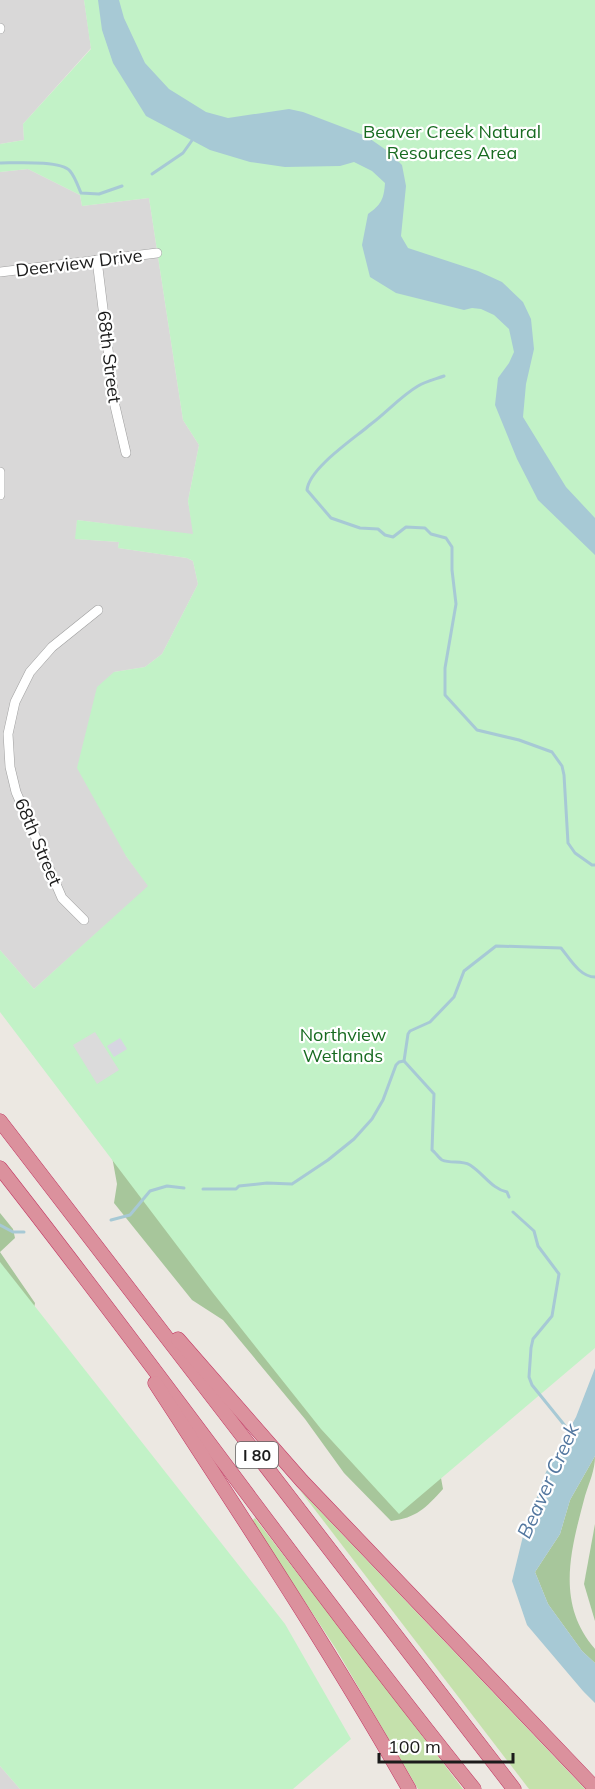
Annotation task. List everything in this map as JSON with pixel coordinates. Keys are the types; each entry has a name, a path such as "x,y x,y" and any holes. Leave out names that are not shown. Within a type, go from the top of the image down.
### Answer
{"highway":[{"name":"I 80","path":"0,1121 514,1789"},
{"name":"I 80","path":"0,1168 137,1346 395,1690 474,1789"},
{"path":"86,1233 302,1481 595,1788"},
{"path":"137,1346 154,1383 291,1592 365,1711 409,1789"}],"street":[{"name":"Deerview Drive","path":"0,272 157,253"},
{"name":"68th Street","path":"97,260 115,406 126,453"},
{"path":"0,472 0,495"},
{"name":"68th Street","path":"84,920 62,898 12,777 8,734 15,702 22,686 40,658 98,610"},
{"path":"1,777 12,777"}],"shaded area":[{"path":"0,0 84,0 91,48 23,124 24,140 0,144"},
{"path":"28,169 80,195 82,206 149,198 183,420 199,445 188,501 194,535 77,520 76,539 119,542 118,548 187,558 193,561 198,584 162,654 145,667 114,672 126,856 149,886 34,989 0,950 0,172"},
{"path":"95,1032 119,1070 97,1084 73,1045"},
{"path":"120,1038 127,1049 114,1057 107,1046"},
{"path":"0,1766 20,1789 0,1789"}],"green space":[{"name":"Northview Wetlands","path":"84,0 595,0 595,1348 399,1514 321,1429 213,1293 0,1012 0,950 34,989 148,886 126,856 77,768 97,687 114,672 145,667 162,654 198,584 193,561 187,558 118,548 119,542 75,539 77,520 193,534 188,501 199,445 183,420 149,198 82,206 80,195 28,169 0,172 0,144 24,140 23,124 91,49"},
{"path":"111,1151 439,1467 443,1489 426,1507 414,1515 391,1521 344,1473 305,1419 223,1320 192,1300 114,1203 117,1184"},
{"path":"0,1213 13,1229 15,1238 0,1252"},
{"path":"0,1252 35,1303 33,1313 0,1356"},
{"path":"0,1262 285,1624 351,1739 293,1789 20,1789 0,1766"},
{"path":"595,1456 593,1472 575,1536 570,1575 575,1613 595,1649 595,1663 582,1651 548,1604 535,1572 560,1534 570,1500"},
{"path":"299,1489 585,1789 529,1789"},
{"path":"255,1518 463,1789 418,1789 336,1649 252,1521"},
{"path":"595,1524 595,1621 584,1584"}],"water":[{"path":"98,0 119,0 124,18 145,63 169,89 206,112 228,118 289,109 303,112 366,136 389,152 402,165 406,186 401,236 408,248 478,271 502,282 523,302 531,319 534,349 526,384 523,417 566,487 595,518 595,555 538,500 517,459 495,405 498,378 514,352 509,329 494,315 481,309 464,310 396,293 370,277 362,245 368,214 381,201 385,183 372,171 354,162 340,166 285,167 250,162 210,150 146,116 113,63 102,30"},
{"name":"Beaver Creek","path":"595,1368 595,1456 570,1500 560,1534 535,1572 548,1604 582,1651 595,1663 595,1703 527,1625 512,1581 523,1536 546,1472 576,1417"}],"waterway":[{"path":"152,174 183,153 193,139"},
{"path":"0,163 37,163 65,167 72,173 81,193 99,194 122,186"},
{"path":"444,376 412,390 344,445 316,472 307,490 331,518 360,528 378,529 385,535 393,537 406,527 425,528 431,534 446,538 452,547 456,604 445,668 445,695 477,730 519,740 552,752 562,766 564,775 568,843 575,853 595,865"},
{"path":"509,1197 507,1192 492,1185 470,1165 442,1160 432,1150 434,1094 404,1061 408,1034 430,1022 454,997 464,971 496,946 561,948 580,971 595,977"},
{"path":"203,1189 236,1189 239,1186 267,1183 292,1184 354,1139 372,1119 383,1100 396,1065 404,1061"},
{"path":"111,1220 130,1215 150,1191 167,1186 184,1188"},
{"name":"Beaver Creek","path":"513,1212 534,1231 538,1246 559,1274 552,1316 533,1339 529,1377 532,1385 570,1432"},
{"path":"0,1225 13,1232 24,1232"}],"park label":[{"name":"Beaver Creek Natural Resources Area","path":"452,142"}]}
